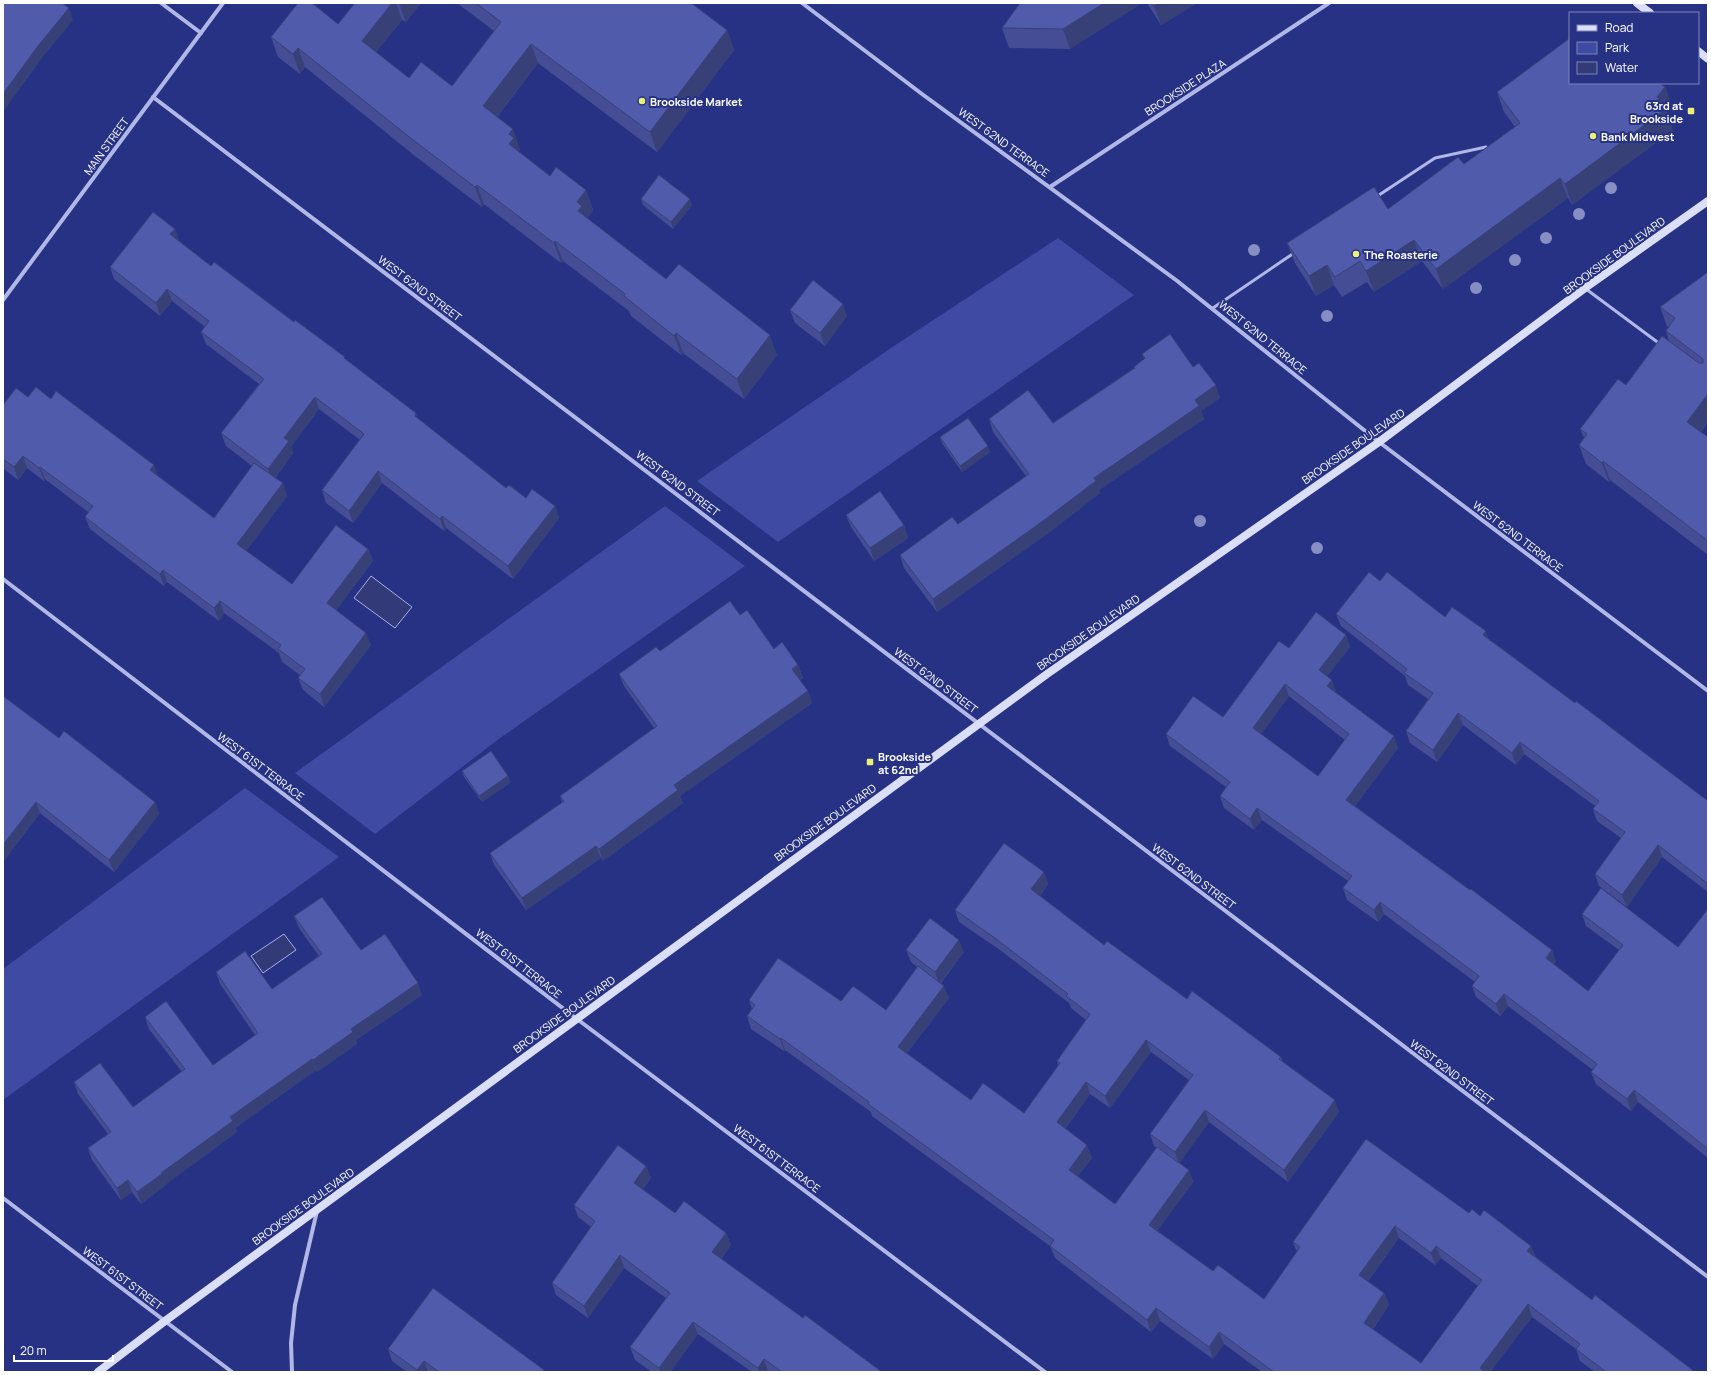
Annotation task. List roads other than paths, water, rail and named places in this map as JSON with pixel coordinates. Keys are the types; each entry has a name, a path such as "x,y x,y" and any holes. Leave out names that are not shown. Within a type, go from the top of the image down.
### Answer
{"main road":[{"path":"1637,3 1649,12"},
{"path":"1699,52 1708,59"},
{"name":"BROOKSIDE BOULEVARD","path":"98,1372 318,1208 979,723 1379,442 1585,288 1708,201"}],"street":[{"path":"161,3 201,33"},
{"name":"MAIN STREET","path":"3,300 223,3"},
{"name":"WEST 62ND TERRACE","path":"802,3 922,94 1213,308 1379,442 1708,691"},
{"name":"BROOKSIDE PLAZA","path":"1050,187 1329,3"},
{"name":"WEST 62ND STREET","path":"153,97 1708,1277"},
{"name":"WEST 61ST TERRACE","path":"3,579 577,1019 1045,1372"},
{"name":"WEST 61ST STREET","path":"3,1198 232,1372"},
{"path":"292,1372 291,1343 295,1305 318,1208"}],"lane":[{"path":"1371,201 1435,158 1486,148"},
{"path":"1213,308 1300,249"},
{"path":"1585,288 1665,348"}],"water":[{"path":"371,576 412,607 395,628 354,598"},
{"path":"284,934 296,950 263,973 251,956"}],"place":[{"name":"Brookside Market","path":"642,101"},
{"name":"63rd at Brookside","path":"1691,111"},
{"name":"Bank Midwest","path":"1593,136"},
{"name":"The Roasterie","path":"1356,254"},
{"name":"Brookside at 62nd","path":"870,762"}]}
